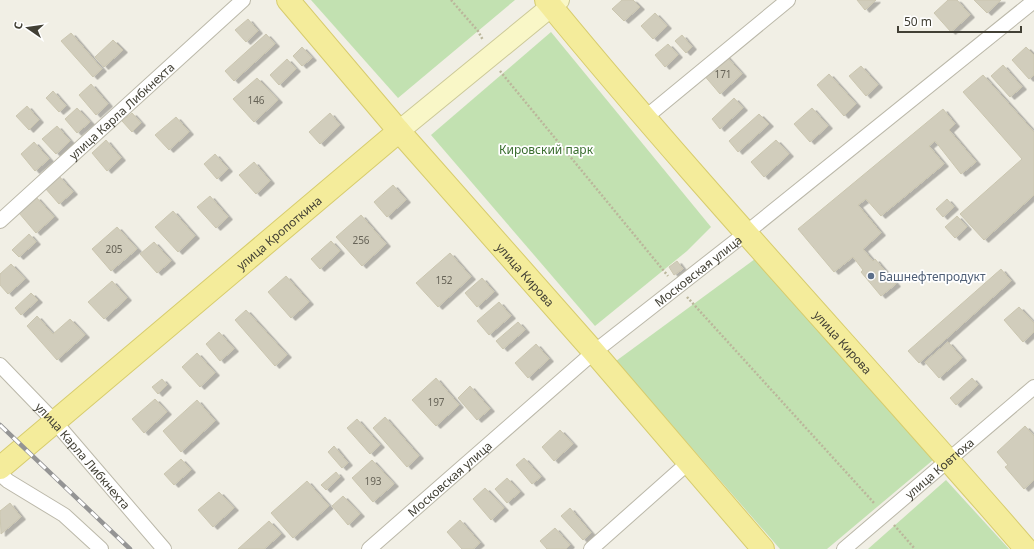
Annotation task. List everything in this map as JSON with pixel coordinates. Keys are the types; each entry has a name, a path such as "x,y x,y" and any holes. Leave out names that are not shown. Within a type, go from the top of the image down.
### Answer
{"main road":[{"name":"улица Кирова","path":"288,0 399,131 594,352 763,549"},
{"name":"улица Кирова","path":"552,2 646,117 746,233 948,459 1026,549"},
{"name":"улица Кропоткина","path":"0,468 552,2"}],"street":[{"name":"улица Карла Либкнехта","path":"0,221 243,0"},
{"path":"646,117 788,0"},
{"name":"Московская улица","path":"369,549 594,352 746,233 1034,1"},
{"name":"улица Карла Либкнехта","path":"0,365 55,422 164,549"},
{"name":"улица Ковтюха","path":"844,549 1034,387"},
{"path":"591,549 689,462"},
{"path":"0,474 8,481 64,515 101,549"}],"path":[{"path":"451,0 478,31"},
{"path":"502,74 678,287 915,549"}],"green space":[{"path":"311,0 515,0 398,98"},
{"name":"Кировский парк","path":"551,32 711,227 687,251 595,326 431,135"},
{"path":"755,259 933,460 827,549 780,549 616,361"},
{"path":"946,480 1009,549 868,549"}],"building":[{"path":"622,0 633,0 640,7 624,21 612,9"},
{"path":"857,0 876,0 865,10"},
{"path":"948,0 957,0 970,15 951,32 934,13"},
{"path":"974,0 1001,0 987,13"},
{"path":"655,13 667,26 653,39 641,26"},
{"path":"248,19 258,31 246,42 235,30"},
{"path":"71,33 102,69 93,77 61,41"},
{"path":"266,34 275,44 234,81 225,71"},
{"path":"682,35 692,47 686,53 675,41"},
{"path":"113,40 123,50 104,67 95,57"},
{"path":"668,44 678,55 665,67 655,55"},
{"path":"302,47 312,58 302,66 293,56"},
{"path":"1026,47 1034,55 1034,75 1029,79 1012,60"},
{"path":"725,55 742,74 720,94 703,74"},
{"path":"287,59 296,69 279,85 270,75"},
{"path":"1003,65 1022,87 1010,97 991,76"},
{"path":"861,66 878,85 866,96 849,76"},
{"path":"829,74 856,104 844,116 817,85"},
{"path":"983,75 1034,132 1034,195 984,240 960,214 1022,159 963,92"},
{"path":"257,78 278,100 254,122 233,99"},
{"path":"91,84 108,104 96,115 79,95"},
{"path":"53,91 66,106 59,112 46,98"},
{"path":"734,98 743,108 720,129 712,119"},
{"path":"27,106 39,120 29,130 16,116"},
{"path":"77,108 90,122 77,133 65,119"},
{"path":"812,108 828,126 810,142 794,124"},
{"path":"943,109 955,124 949,130 976,162 961,174 935,141 929,146 944,164 881,216 866,199 858,205 881,233 863,249 873,261 875,259 896,284 881,296 861,272 863,270 853,257 834,272 798,229"},
{"path":"132,113 141,123 132,132 122,121"},
{"path":"330,113 340,125 320,144 309,132"},
{"path":"759,114 769,124 738,152 729,141"},
{"path":"176,117 189,132 169,150 155,135"},
{"path":"57,126 70,141 56,154 42,139"},
{"path":"106,140 121,158 107,171 92,153"},
{"path":"776,140 789,154 764,177 751,162"},
{"path":"34,142 49,159 35,171 21,154"},
{"path":"215,154 228,169 217,179 204,164"},
{"path":"254,162 270,181 256,194 239,175"},
{"path":"59,176 73,192 59,204 45,188"},
{"path":"393,185 406,200 387,217 374,202"},
{"path":"210,196 228,217 216,228 197,207"},
{"path":"36,197 54,217 36,233 19,213"},
{"path":"947,199 954,207 943,217 936,209"},
{"path":"173,211 195,236 178,252 155,227"},
{"path":"361,215 386,244 362,266 336,237"},
{"path":"957,216 967,227 955,238 945,227"},
{"path":"117,227 137,249 111,271 92,249"},
{"path":"29,234 36,242 19,257 12,250"},
{"path":"331,241 340,251 320,269 311,259"},
{"path":"154,242 171,261 157,273 140,254"},
{"path":"450,253 471,277 438,307 416,283"},
{"path":"677,261 683,269 674,275 669,267"},
{"path":"11,264 25,279 8,294 0,285 0,274"},
{"path":"1001,269 1011,281 919,363 908,351"},
{"path":"286,276 309,302 291,318 268,292"},
{"path":"482,278 494,292 477,307 465,293"},
{"path":"112,281 127,298 104,319 88,302"},
{"path":"31,293 38,300 21,315 15,308"},
{"path":"499,302 511,316 489,335 477,321"},
{"path":"1019,307 1034,323 1034,332 1023,342 1004,320"},
{"path":"246,310 287,355 275,366 235,320"},
{"path":"37,316 53,334 70,319 85,335 57,360 27,326"},
{"path":"518,322 525,330 503,349 496,341"},
{"path":"219,332 234,349 220,361 206,344"},
{"path":"948,342 962,358 939,378 925,362"},
{"path":"536,344 549,359 528,378 515,363"},
{"path":"197,353 215,373 200,387 182,367"},
{"path":"436,378 459,405 436,426 412,400"},
{"path":"972,378 978,385 956,405 950,398"},
{"path":"162,379 167,385 158,394 152,387"},
{"path":"470,386 490,409 477,420 458,398"},
{"path":"155,399 167,412 144,433 132,419"},
{"path":"197,400 215,421 181,452 163,431"},
{"path":"385,417 419,456 407,467 373,428"},
{"path":"357,419 380,445 370,454 347,428"},
{"path":"1025,426 1034,436 1034,480 1024,489 1005,467 1008,465 997,452"},
{"path":"560,430 573,444 554,461 542,447"},
{"path":"334,446 348,463 342,468 328,452"},
{"path":"524,458 541,477 532,484 516,465"},
{"path":"181,459 191,470 174,485 164,474"},
{"path":"372,460 394,484 373,502 352,478"},
{"path":"336,472 340,477 326,490 321,485"},
{"path":"507,478 520,492 507,503 495,489"},
{"path":"307,481 329,506 293,538 271,513"},
{"path":"485,488 504,508 491,520 473,499"},
{"path":"219,492 234,508 213,527 198,510"},
{"path":"343,496 360,514 348,525 332,506"},
{"path":"10,503 21,517 1,534 0,511"},
{"path":"570,508 591,533 583,540 561,516"},
{"path":"460,520 480,543 473,549 462,549 447,532"},
{"path":"269,521 281,534 264,549 238,549"},
{"path":"555,528 570,545 566,549 547,549 540,541"}],"railway":[{"path":"0,425 130,549"}],"place":[{"name":"Башнефтепродукт","path":"871,276"}]}
